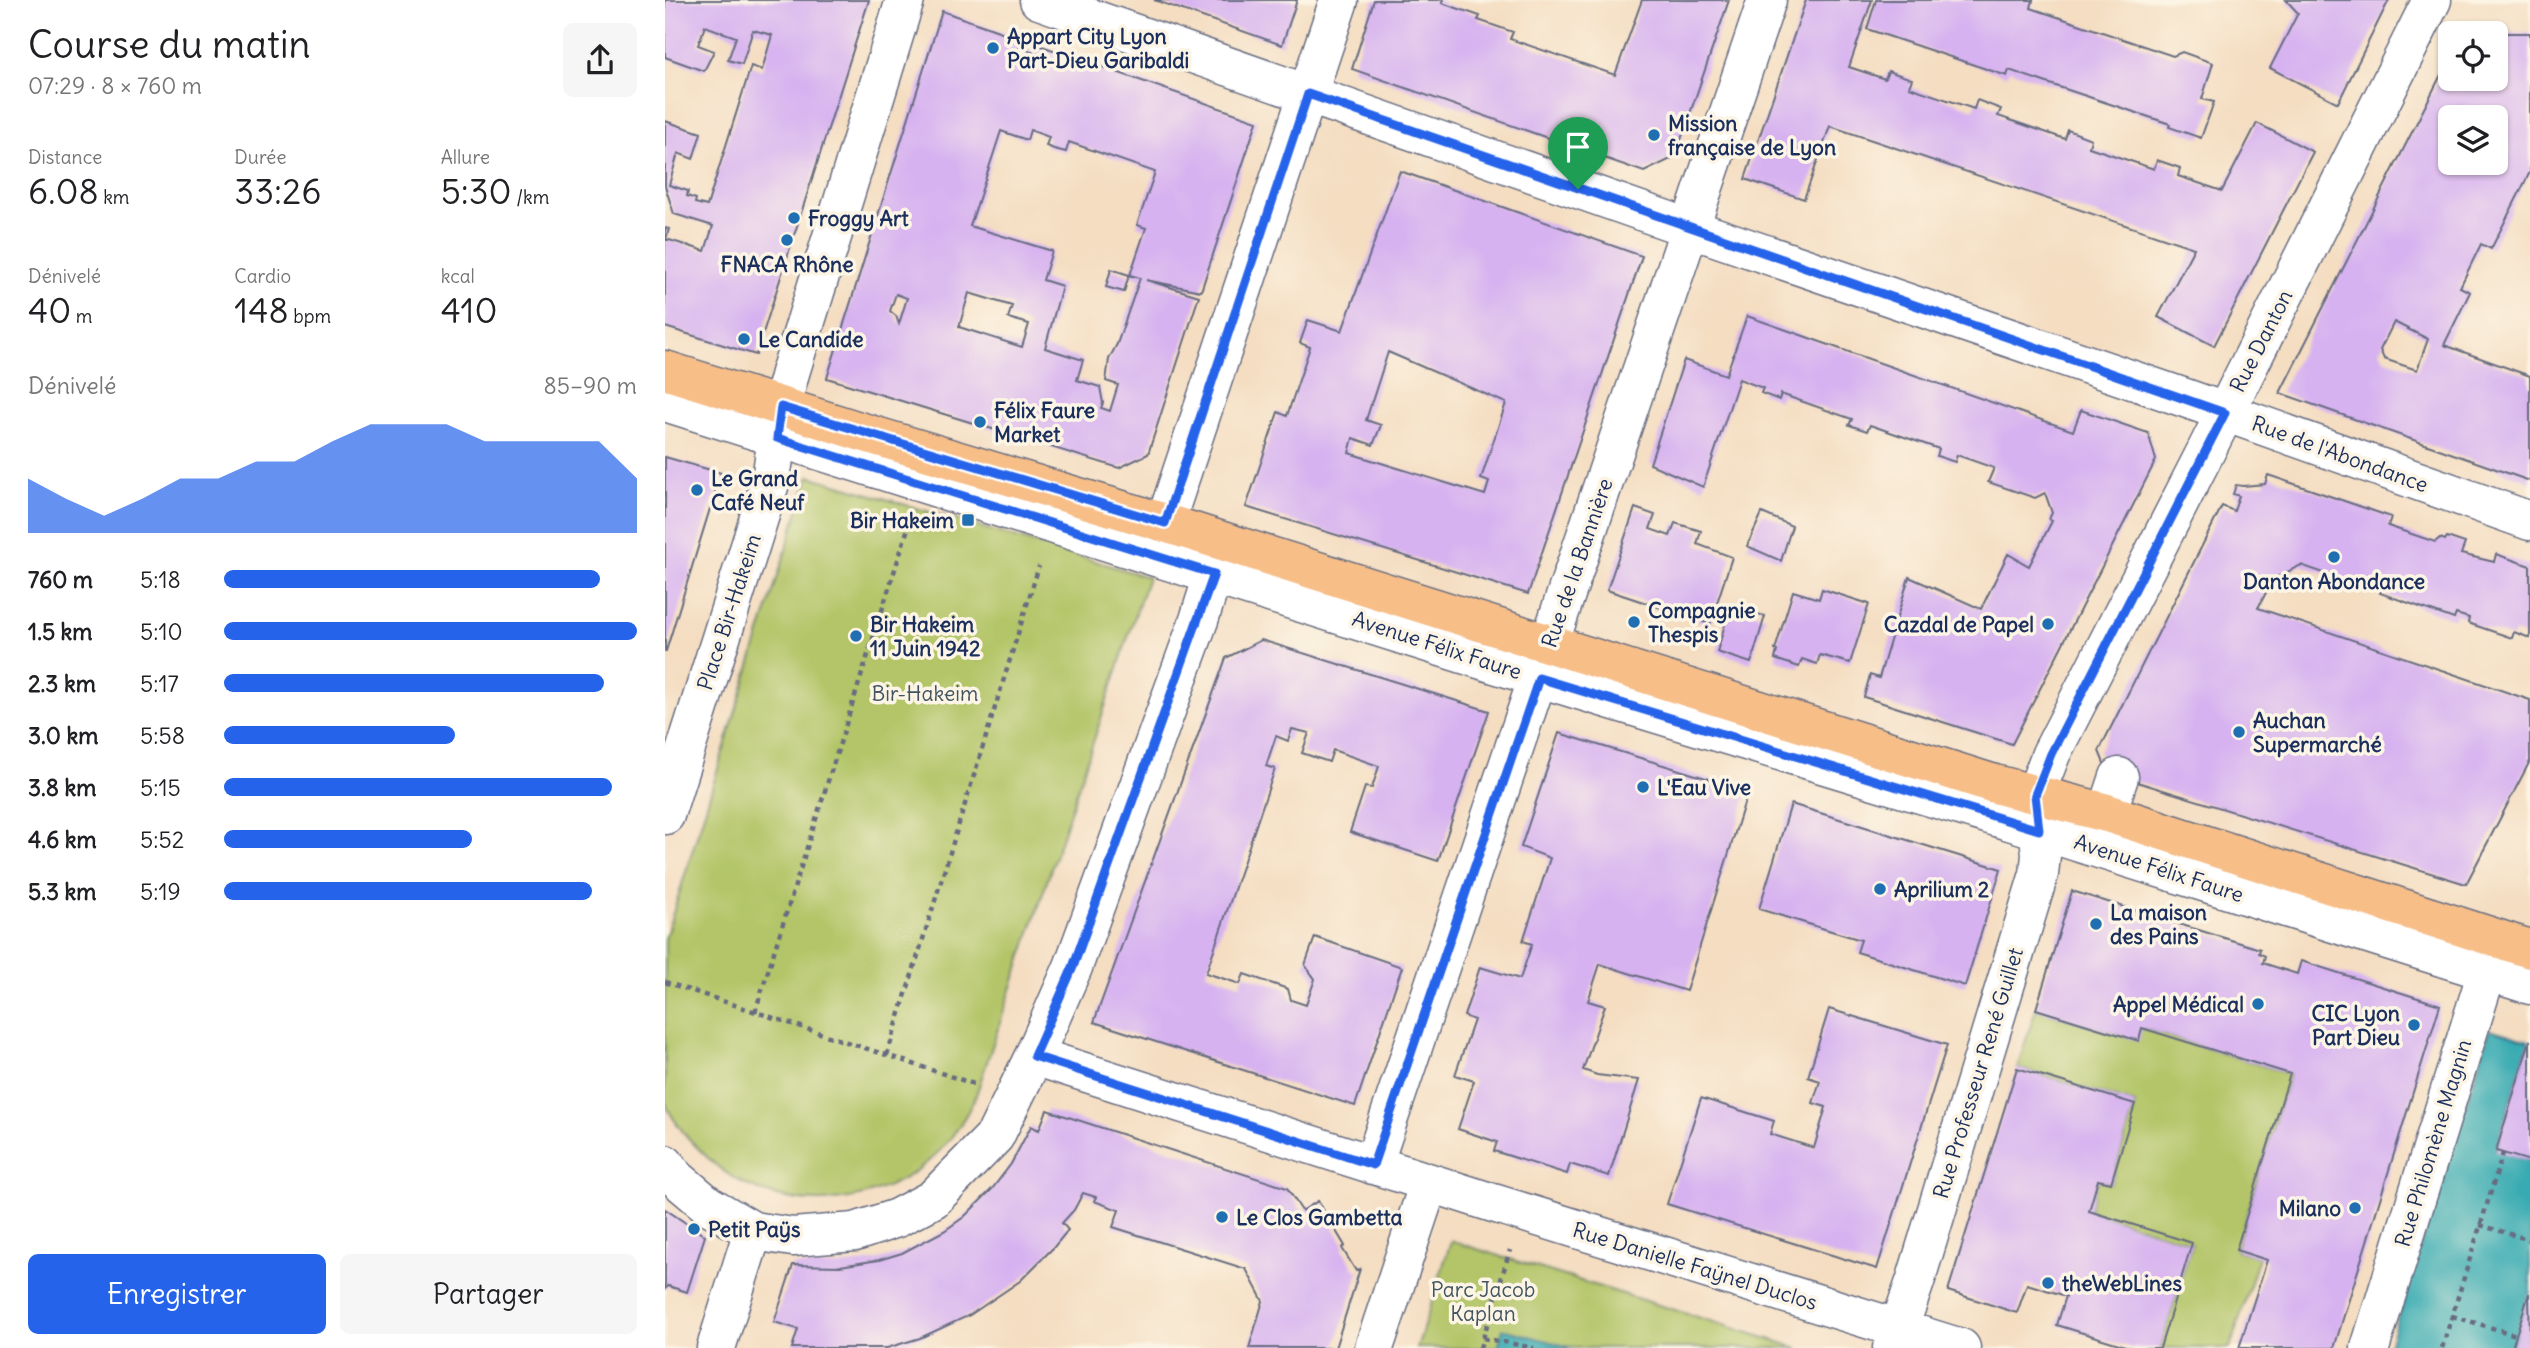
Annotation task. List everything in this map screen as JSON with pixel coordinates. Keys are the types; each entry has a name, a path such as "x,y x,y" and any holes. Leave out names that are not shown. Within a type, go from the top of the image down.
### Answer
{"main road":[{"name":"Avenue Félix Faure","path":"665,370 779,422 1165,523 1219,558 1544,660 1995,784 2037,812 2107,813 2504,953"}],"street":[{"name":"Place Bir-Hakeim","path":"665,815 771,480 779,422 905,0"},
{"name":"Rue de l'Abondance","path":"1039,0 2530,521"},
{"path":"1165,523 1339,0"},
{"name":"Rue de la Bannière","path":"1373,1165 1767,0"},
{"name":"Rue Danton","path":"2037,812 2051,754 2433,0"},
{"name":"Avenue Félix Faure","path":"665,402 779,422 1219,558"},
{"path":"665,1164 676,1178 708,1205 753,1231 793,1237 855,1232 897,1218 933,1199 995,1136 1073,967 1219,558"},
{"path":"2107,813 2119,777"},
{"name":"Avenue Félix Faure","path":"2037,812 2504,953 2530,985"},
{"name":"Rue Professeur René Guillet","path":"1895,1338 2039,874 2041,855 2037,812"},
{"name":"Rue Philomène Magnin","path":"2370,1348 2504,953"},
{"name":"Rue Danielle Faÿnel Duclos","path":"1034,1056 1429,1183 1895,1338 1961,1348"},
{"path":"1374,1348 1429,1183"},
{"path":"716,1348 753,1231"}],"path":[{"path":"755,1012 909,524"},
{"path":"887,1055 1039,566"},
{"path":"665,982 980,1086"},
{"path":"2442,1348 2503,1153"},
{"path":"2480,1225 2530,1241"},
{"path":"1481,1348 1511,1249"},
{"path":"2452,1316 2516,1335"},
{"path":"1483,1338 1534,1348"}],"green space":[{"name":"Bir-Hakeim","path":"809,476 1148,577 972,1105 943,1147 918,1169 890,1186 859,1196 827,1201 794,1199 762,1191 733,1177 707,1157 689,1138 673,1118 665,1102 665,939"},
{"path":"2036,1009 2138,1040 2142,1028 2290,1074 2236,1250 2259,1257 2230,1348 2160,1348 2192,1243 2089,1211 2098,1180 2111,1183 2135,1104 2017,1068"},
{"name":"Parc Jacob Kaplan","path":"1451,1241 1798,1348 1417,1348"}],"water":[{"path":"2490,1029 2529,1041 2496,1150 2530,1161 2530,1291 2512,1348 2388,1348"},
{"path":"1503,1329 1573,1348 1498,1348"}],"building":[{"path":"665,0 869,0 756,355 665,327 665,228 669,229 666,239 705,251 713,226 674,214 665,186 665,121 701,133 693,159 678,153 669,185 688,191 687,196 696,199 695,203 707,206 751,66 762,70 772,35 753,30 742,64 728,60 736,37 705,26 698,45 714,51 704,71 665,57"},
{"path":"1154,0 1297,0 1282,45"},
{"path":"1374,0 1443,0 1442,3 1480,16 1478,20 1513,32 1510,39 1615,75 1642,0 1729,0 1675,157 1644,172 1352,69"},
{"path":"1806,0 1872,0 1849,67 1885,79 1888,71 1912,79 1909,87 1974,109 1977,100 2001,109 1998,116 2065,139 2068,130 2091,139 2089,147 2154,169 2157,160 2180,168 2178,176 2222,191 2257,123 2313,152 2214,346 2158,317 2194,248 1830,126 1804,199 1745,179"},
{"path":"1876,0 2033,0 2031,8 2173,56 2182,52 2213,63 2202,99 2214,102 2201,138 2169,127 2170,124 2009,70 2007,76 1867,29"},
{"path":"2286,0 2389,0 2338,103 2270,68 2298,13"},
{"path":"942,11 1021,39 1019,47 1036,53 1039,45 1257,121 1201,291 1146,280 1199,296 1148,454 1119,468 827,378","holes":["1030,130 1049,137 1046,146 1054,149 1066,152 1069,142 1155,172 1137,225 1146,228 1130,275 1140,278 1117,344 1109,359 1106,381 1118,385 1110,411 1101,408 1103,403 1100,387 1077,380 1083,360 1045,348 1062,286 1043,280 1052,251 970,226 1001,131 1027,140","969,293 1012,306 1008,318 1029,324 1022,347 959,327","896,294 907,298 899,324 890,311"]},
{"path":"2508,33 2530,33 2530,172 2491,249 2481,244 2460,287 2470,292 2444,345 2530,376 2530,481 2280,393 2438,81 2438,91 2508,91","holes":["2394,322 2428,339 2417,370 2384,359 2380,350"]},
{"path":"1400,171 1642,256 1528,594 1246,507 1278,412 1287,416 1310,347 1300,343 1308,320 1342,331","holes":["1388,352 1506,403 1481,479 1489,482 1485,495 1349,453 1353,438 1373,445 1381,425 1366,420"]},
{"path":"1111,269 1129,275 1124,292 1106,287"},
{"path":"1747,316 2073,431 2081,410 2148,433 2156,460 2012,744 1864,697 1870,675 1879,678 1909,577 1981,609 2008,554 2029,566 2052,521 2049,519 2052,513 2045,493 2035,498 1988,482 1994,468 1957,455 1955,462 1937,456 1939,449 1870,425 1867,431 1849,425 1852,419 1781,394 1779,400 1761,393 1763,388 1739,379 1703,487 1650,464 1684,360 1726,375"},
{"path":"665,457 721,473 666,651 665,651"},
{"path":"2268,475 2391,517 2388,526 2435,542 2447,537 2465,543 2461,554 2494,562 2496,554 2530,566 2530,638 2514,632 2512,638 2468,623 2469,618 2456,614 2454,619 2380,593 2382,588 2368,583 2367,588 2301,565 2273,579 2258,608 2530,700 2530,761 2466,884 2108,773 2099,751 2222,506 2234,511 2239,496 2233,494 2236,485 2265,484"},
{"path":"1635,508 1655,515 1650,529 1670,536 1675,523 1701,531 1697,544 1732,557 1710,624 1607,590"},
{"path":"1762,513 1792,526 1781,561 1747,546"},
{"path":"1822,589 1869,604 1850,663 1820,655 1817,664 1802,659 1799,667 1775,659 1775,650 1793,591 1819,599"},
{"path":"1730,607 1765,616 1751,663 1717,652"},
{"path":"1261,640 1489,711 1438,861 1350,832 1365,787 1372,788 1379,766 1333,750 1329,762 1302,753 1309,733 1292,729 1288,741 1276,736 1266,766 1275,769 1206,973 1240,984 1244,974 1288,989 1291,1000 1306,1005 1315,979 1305,965 1315,937 1402,967 1355,1106 1094,1022 1226,658"},
{"path":"1559,733 1748,791 1686,991 1600,964 1588,1001 1605,1006 1583,1070 1597,1075 1639,1080 1609,1176 1570,1164 1567,1174 1494,1151 1497,1142 1458,1129 1474,1081 1455,1075 1474,1020 1464,1016 1480,967 1520,979 1532,944 1523,941 1550,858 1521,847"},
{"name":"Aprilium 2","path":"1791,804 2001,869 1965,986 1857,952 1861,940 1759,909"},
{"path":"2072,891 2260,949 2259,953 2265,956 2263,963 2297,974 2301,961 2440,1005 2334,1348 2239,1348 2267,1260 2236,1250 2290,1074 2142,1028 2139,1041 2036,1009"},
{"path":"1829,1009 1947,1045 1877,1269 1667,1204 1701,1098 1774,1121 1770,1134 1814,1148 1826,1107 1813,1103 1820,1081 1808,1077"},
{"path":"2530,1040 2530,1161 2496,1151"},
{"path":"2017,1068 2135,1104 2111,1183 2098,1180 2089,1211 2192,1243 2160,1348 2132,1348 2057,1325 2066,1296 2027,1284 2017,1313 1948,1291"},
{"path":"1047,1110 1287,1188 1302,1211 1318,1201 1345,1246 1342,1248 1356,1271 1360,1269 1335,1348 1249,1348 1263,1301 1246,1269 1113,1227 1119,1210 1094,1201 1096,1197 1083,1193 1074,1210 1062,1223 1068,1230 1054,1247 1020,1281 970,1315 920,1338 887,1348 792,1348 798,1329 774,1322 793,1265 840,1266 879,1260 902,1253 944,1231 964,1217 992,1189 1011,1164 1031,1126 1039,1130"},
{"path":"665,1209 705,1236 687,1292 668,1286 665,1289"},
{"path":"2529,1293 2530,1348 2512,1348 2516,1335"}],"place":[{"name":"Appart City Lyon Part-Dieu Garibaldi","path":"993,48"},
{"name":"Mission française de Lyon","path":"1654,135"},
{"name":"Froggy Art","path":"794,218"},
{"name":"FNACA Rhône","path":"787,240"},
{"name":"Le Candide","path":"744,339"},
{"name":"Félix Faure Market","path":"980,422"},
{"name":"Le Grand Café Neuf","path":"697,490"},
{"name":"Bir Hakeim","path":"968,520"},
{"name":"Danton Abondance","path":"2334,557"},
{"name":"Compagnie Thespis","path":"1634,622"},
{"name":"Cazdal de Papel","path":"2048,624"},
{"name":"Bir Hakeim 11 Juin 1942","path":"856,636"},
{"name":"Auchan Supermarché","path":"2239,732"},
{"name":"L'Eau Vive","path":"1643,787"},
{"name":"Aprilium 2","path":"1880,889"},
{"name":"La maison des Pains","path":"2096,924"},
{"name":"Appel Médical","path":"2258,1004"},
{"name":"CIC Lyon Part Dieu","path":"2414,1025"},
{"name":"Milano","path":"2355,1208"},
{"name":"Le Clos Gambetta","path":"1222,1217"},
{"name":"Petit Paÿs","path":"694,1229"},
{"name":"theWebLines","path":"2048,1283"}],"route":[{"path":"1308,94 1578,189 2225,413 2051,754 2035,795 2039,830 1539,678 1373,1165 1034,1056 1073,967 1214,574 777,438 781,407 1165,523 1308,94"}]}
